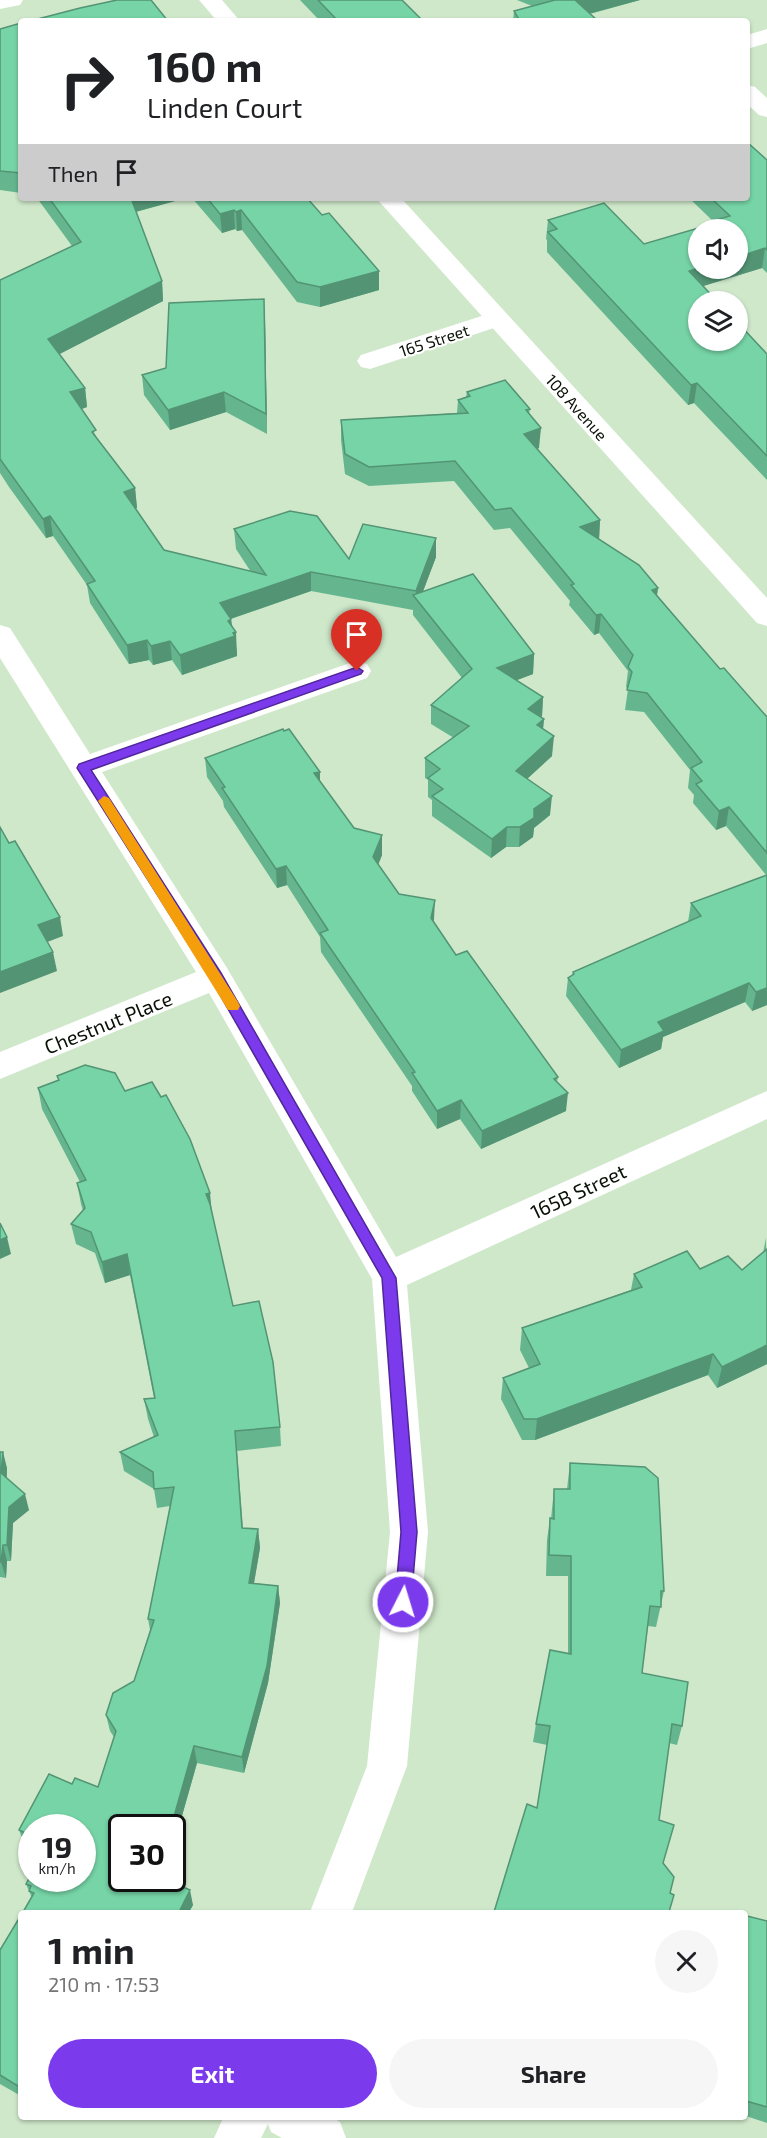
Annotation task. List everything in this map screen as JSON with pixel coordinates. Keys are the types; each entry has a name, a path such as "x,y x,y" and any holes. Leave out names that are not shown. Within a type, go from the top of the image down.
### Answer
{"street":[{"path":"0,3 12,0"},
{"path":"210,0 226,18"},
{"path":"750,41 767,36"},
{"path":"750,95 767,110"},
{"name":"108 Avenue","path":"391,201 767,616"},
{"name":"165 Street","path":"370,361 497,319"},
{"path":"0,635 216,977 389,1278 409,1532 387,1766 332,1910"},
{"path":"83,768 357,671"},
{"name":"Chestnut Place","path":"0,1066 216,977"},
{"name":"165B Street","path":"389,1278 767,1104"},
{"path":"236,2138 247,2120"},
{"path":"294,2120 324,2138"}],"building":[{"path":"117,0 151,0 166,18 42,18"},
{"path":"318,0 402,0 420,18 335,18"},
{"path":"555,0 575,0 595,18 518,18 514,11"},
{"path":"18,24 18,173 0,171 0,29"},
{"path":"750,145 767,160 767,250 765,248 748,254 748,219 720,219 730,216 714,201 750,201"},
{"path":"51,201 132,201 162,281 48,339 85,388 70,392 96,430 92,432 135,488 124,492 164,550 266,575 234,529 290,511 317,516 349,559 363,524 436,538 416,591 311,572 220,603 231,619 228,621 236,632 233,633 235,636 180,655 170,641 151,646 147,640 127,645 87,584 95,581 50,516 43,519 0,459 0,280 81,242"},
{"path":"209,201 310,201 322,215 329,213 379,271 320,287 297,282 241,210 220,214"},
{"path":"604,203 644,244 688,231 688,279 696,279 708,291 688,291 688,351 748,351 748,334 767,354 767,456 697,383 691,385 548,232 557,229 548,220"},
{"path":"264,299 266,414 224,392 168,410 142,375 166,368 169,303"},
{"path":"505,380 530,409 526,410 541,428 524,434 600,520 580,527 639,565 658,588 652,590 720,669 724,668 767,717 767,853 729,807 719,811 696,784 702,781 691,768 702,762 647,693 627,690 632,672 628,667 633,655 601,614 596,615 571,585 574,584 511,508 495,510 455,461 369,467 345,454 341,420 468,413 458,400 470,396 467,392"},
{"path":"473,574 534,654 497,668 543,697 528,709 544,719 537,725 554,736 516,771 552,796 534,809 534,818 520,827 507,827 492,839 432,796 443,789 428,778 440,769 425,758 469,726 431,705 472,669 413,595"},
{"path":"283,729 284,731 289,729 320,772 314,773 354,828 382,835 373,857 399,894 435,900 431,918 456,955 467,951 558,1077 554,1079 568,1093 482,1131 461,1100 437,1111 412,1073 415,1072 320,933 328,930 286,866 276,869 222,788 225,787 205,758"},
{"path":"0,827 9,843 15,841 60,917 38,925 53,952 0,972"},
{"path":"767,875 767,988 756,992 749,983 658,1022 664,1031 621,1050 568,978 574,974 573,972 701,916 691,903"},
{"path":"85,1065 115,1073 125,1091 152,1082 161,1097 166,1095 190,1139 210,1193 206,1194 233,1306 259,1301 273,1362 280,1427 235,1431 242,1528 258,1529 249,1583 278,1586 267,1666 242,1757 194,1746 175,1814 108,1814 108,1892 186,1892 186,1888 190,1890 180,1910 24,1910 34,1893 32,1892 96,1892 96,1814 28,1814 49,1774 72,1784 75,1778 98,1787 116,1731 106,1715 113,1693 134,1681 154,1620 148,1619 174,1487 154,1489 153,1472 120,1452 158,1435 144,1399 155,1398 127,1254 102,1262 91,1232 71,1224 85,1208 77,1183 86,1180 38,1088 59,1080 57,1076"},
{"path":"0,1223 7,1237 0,1240"},
{"path":"767,1249 767,1345 722,1367 713,1354 537,1419 524,1419 503,1378 540,1364 522,1328 642,1287 634,1274 687,1251 700,1269 728,1256 742,1270"},
{"path":"0,1452 3,1452 1,1473 25,1494 9,1507 7,1545 3,1545 1,1562 0,1562"},
{"path":"570,1463 645,1467 658,1478 664,1591 661,1591 661,1607 650,1606 642,1673 688,1682 682,1726 672,1724 659,1820 674,1825 663,1863 674,1877 670,1893 674,1895 670,1910 495,1910 527,1804 537,1808 550,1726 536,1724 550,1650 571,1654 571,1556 549,1555 550,1518 554,1519 554,1489 570,1489"},
{"path":"748,1916 767,1921 767,2107 748,2102"},
{"path":"18,1920 18,2086 0,2075 0,1950"}],"slow traffic":[{"path":"104,801 233,1006"}],"route":[{"path":"357,671 83,768 216,977 389,1278 409,1532 403,1602"}]}
